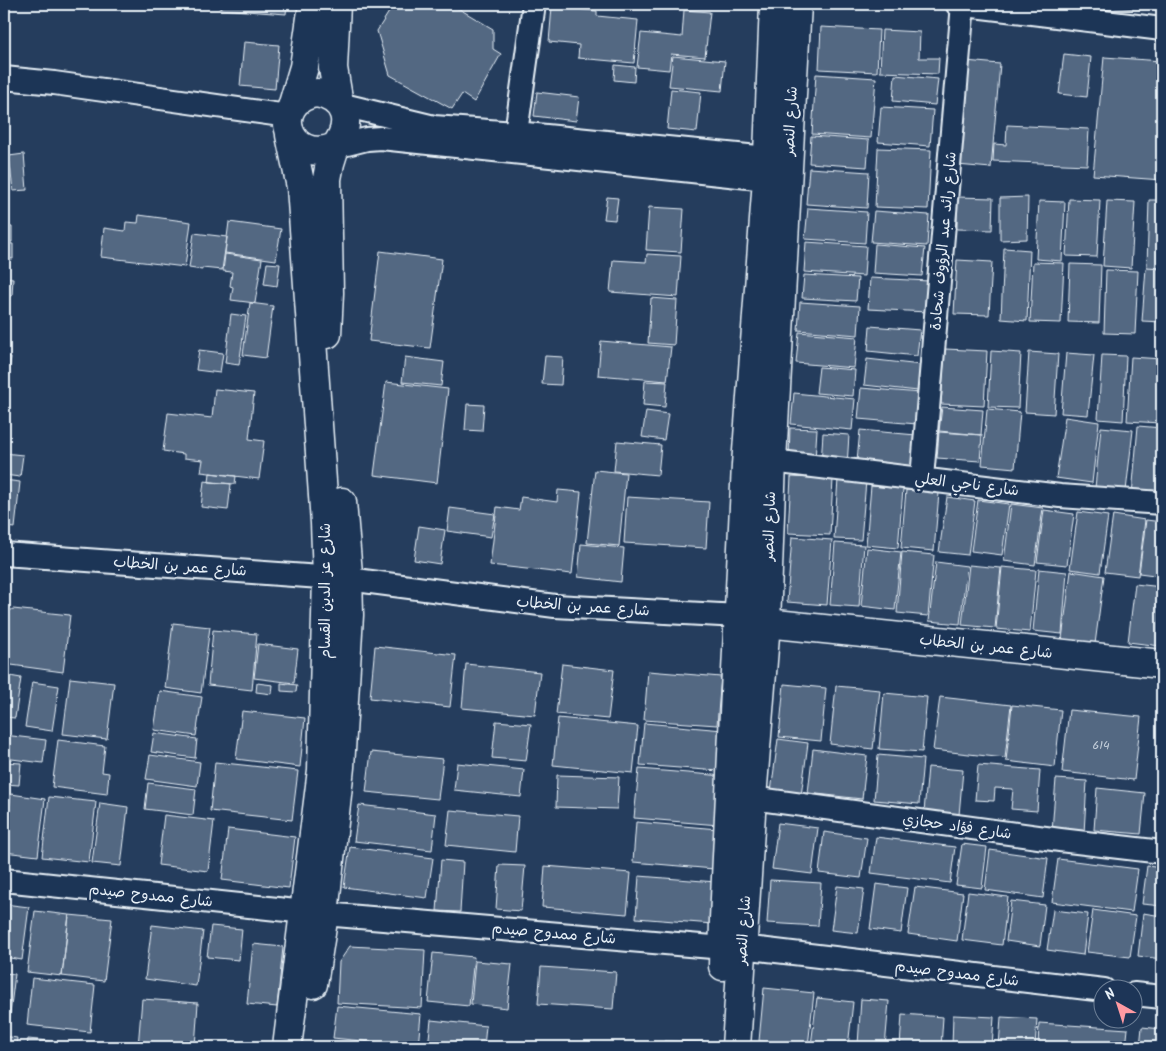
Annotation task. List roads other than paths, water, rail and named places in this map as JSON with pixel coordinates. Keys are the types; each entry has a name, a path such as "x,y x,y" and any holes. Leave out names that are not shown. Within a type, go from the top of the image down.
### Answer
{"main road":[{"name":"شارع عز الدين القسام","path":"313,4 304,67 290,119 301,187 325,514 337,578"},
{"path":"336,4 333,68 340,104 346,118 344,132 335,147 322,151 305,149 296,143 290,119 303,97 317,93 326,95 340,104"},
{"name":"شارع النصر","path":"736,1047 733,947 724,919 746,465 767,168 774,4"},
{"name":"شارع النصر","path":"719,1047 752,798 766,622 772,461 797,4"},
{"name":"شارع عز الدين القسام","path":"304,1047 337,578 326,328 329,293 327,179 335,147"},
{"name":"شارع عمر بن الخطاب","path":"766,622 1162,664"},
{"name":"شارع عز الدين القسام","path":"287,1047 314,913"}],"street":[{"path":"516,133 534,4"},
{"path":"957,4 1162,28"},
{"name":"شارع رائد عبد الرؤوف شحادة","path":"922,478 963,4"},
{"path":"4,78 54,82 290,119"},
{"path":"340,104 434,127 516,133 767,168"},
{"path":"335,147 367,139 381,138 767,168"},
{"name":"شارع ناجي العلي","path":"772,461 1060,496 1162,503"},
{"name":"شارع عمر بن الخطاب","path":"4,554 337,578 555,606 739,616 766,622"},
{"name":"شارع فؤاد حجازي","path":"752,798 1051,839 1162,852"},
{"name":"شارع ممدوح صيدم","path":"4,880 314,913 733,947 1094,989"},
{"path":"1144,995 1162,997"}]}
